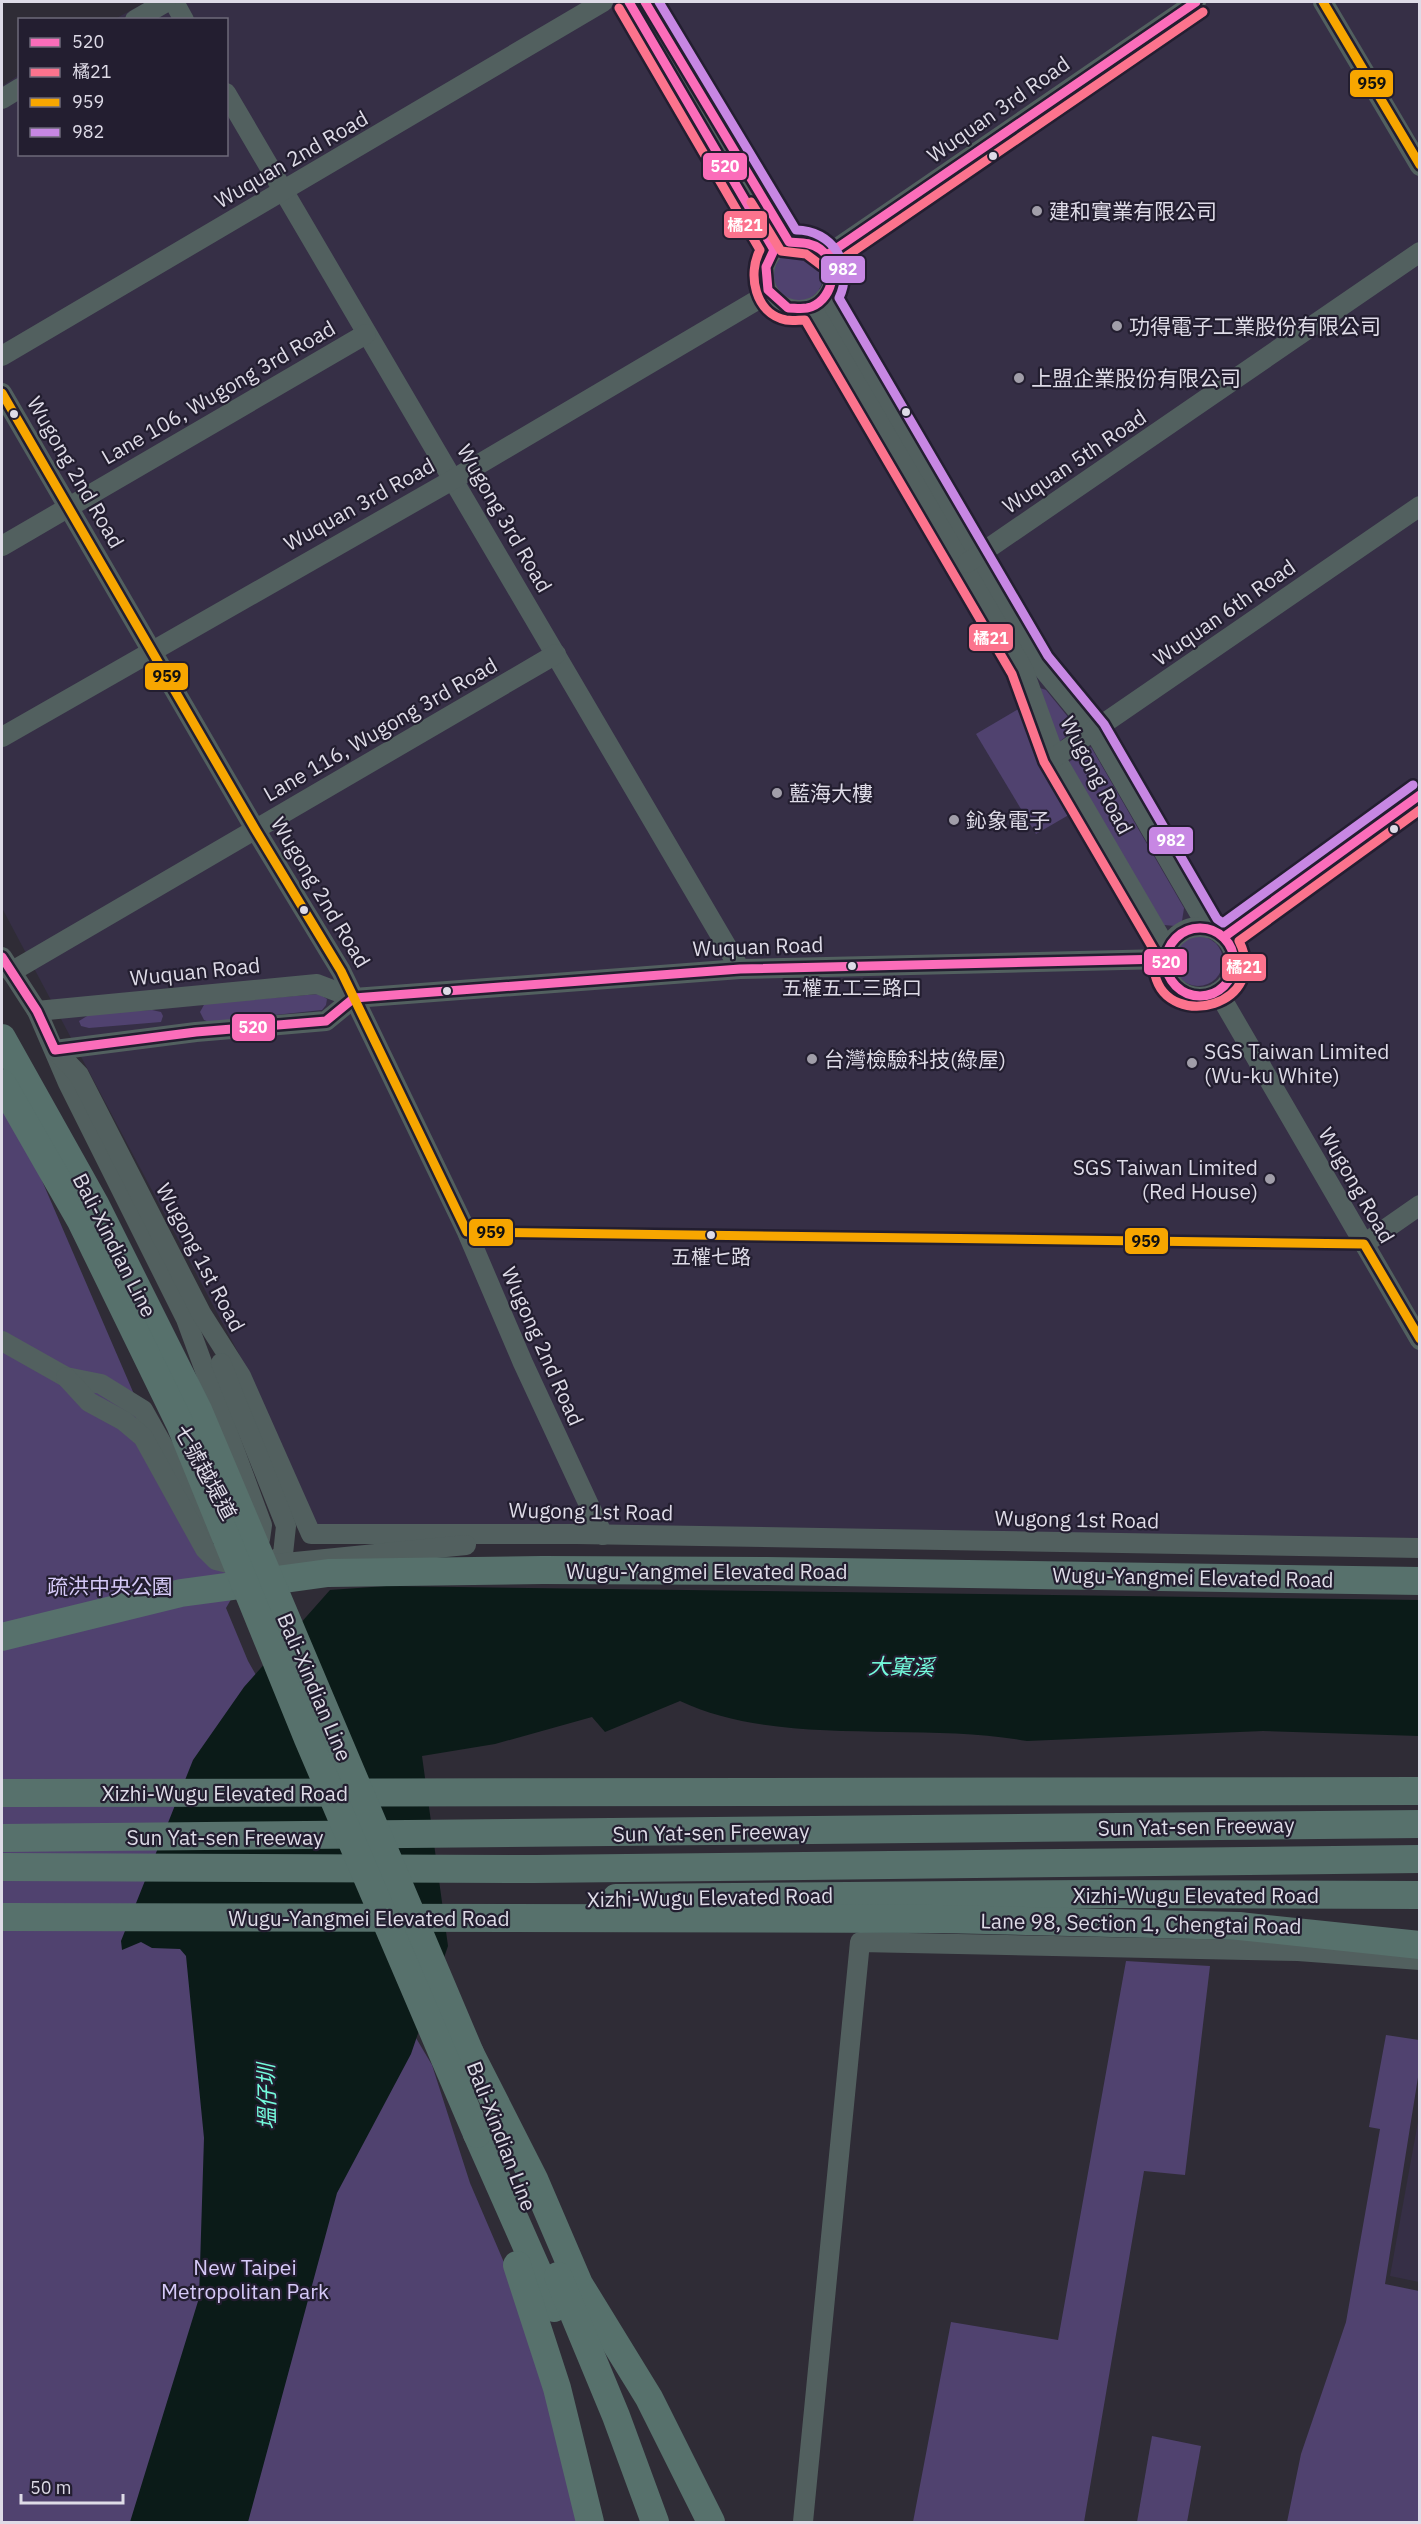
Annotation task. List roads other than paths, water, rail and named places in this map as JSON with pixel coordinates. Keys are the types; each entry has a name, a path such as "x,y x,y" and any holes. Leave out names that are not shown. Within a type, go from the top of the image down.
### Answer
{"highway":[{"name":"Bali-Xindian Line","path":"2,1038 95,1204 198,1410 470,2053 616,2416 655,2523"},
{"name":"Bali-Xindian Line","path":"2,1083 81,1221 180,1424 308,1739 558,2318 637,2523"},
{"name":"Wugu-Yangmei Elevated Road","path":"2,1637 181,1593 328,1573 521,1570 767,1571 1419,1581"},
{"path":"1254,1825 1364,1792 1419,1783"},
{"name":"Xizhi-Wugu Elevated Road","path":"2,1793 1419,1791"},
{"name":"Sun Yat-sen Freeway","path":"2,1838 1419,1824"},
{"name":"Sun Yat-sen Freeway","path":"2,1867 534,1869 1419,1859"},
{"path":"1144,1861 1419,1910"},
{"name":"Xizhi-Wugu Elevated Road","path":"2,1904 1090,1894 1419,1895"},
{"name":"Wugu-Yangmei Elevated Road","path":"2,1917 942,1919 1239,1926 1419,1945"},
{"path":"470,2053 534,2179 579,2284 649,2398 711,2523"},
{"path":"477,2134 557,2388 590,2523"}],"street":[{"path":"138,18 166,2"},
{"path":"174,2 183,18"},
{"name":"Wuquan 2nd Road","path":"2,356 603,2"},
{"path":"629,2 782,246"},
{"path":"645,2 782,246"},
{"name":"Wuquan 3rd Road","path":"827,255 1196,2"},
{"path":"1323,2 1419,166"},
{"path":"2,99 18,89"},
{"name":"Wugong 3rd Road","path":"228,96 366,334 454,478 740,969"},
{"path":"810,243 827,255 831,263 833,282 819,303 788,308 769,293 764,275 765,266 782,246 810,243"},
{"name":"Wuquan 5th Road","path":"970,561 1419,252"},
{"name":"Wuquan 3rd Road","path":"2,737 296,566 454,478 769,293"},
{"name":"Wugong Road","path":"819,303 970,561 1038,663 1094,731 1216,932"},
{"name":"Lane 106, Wugong 3rd Road","path":"2,546 366,334"},
{"name":"Wugong 2nd Road","path":"2,393 255,829 341,971 467,1232 523,1363 603,1535"},
{"name":"Wuquan 6th Road","path":"1055,757 1419,506"},
{"name":"Wugong Road","path":"970,561 1023,669 1055,757 1166,954"},
{"name":"Lane 116, Wugong 3rd Road","path":"6,964 255,829 556,654"},
{"path":"1216,932 1234,952 1234,970 1225,986 1218,992 1200,996 1182,991 1169,978 1166,954 1179,934 1188,929 1216,932 1419,795"},
{"name":"Wuquan Road","path":"37,1011 317,984 354,998 740,969 1166,954"},
{"name":"Wugong 1st Road","path":"6,964 37,1011 55,1050 79,1075 194,1316 241,1376 311,1534 576,1534 1419,1548"},
{"name":"Wugong Road","path":"1218,992 1419,1340"},
{"path":"55,1050 196,1032 326,1021 354,998"},
{"path":"1364,1244 1419,1205"},
{"path":"194,1316 286,1526 283,1554 271,1564"},
{"name":"七號越堤道","path":"66,1377 101,1384 143,1410 215,1539 224,1548 236,1551 251,1547 261,1539 262,1525 194,1316"},
{"name":"七號越堤道","path":"2,1341 66,1377 89,1402 124,1421 143,1437 205,1549 216,1560 244,1567 576,1534"},
{"name":"Lane 98, Section 1, Chengtai Road","path":"803,2523 861,1942 1298,1951 1419,1960"}],"water":[{"path":"386,1586 1419,1600 1419,1736 1263,1731 1027,1741 985,1735 805,1729 761,1724 719,1715 680,1701 605,1732 592,1717 495,1744 422,1756 448,1946 411,2054 337,2193 248,2522 130,2522 199,2298 204,2138 186,1956 180,1949 152,1948 141,1942 122,1950 121,1941 193,1760 244,1687 330,1590"}],"place":[{"name":"建和實業有限公司","path":"1037,211"},
{"name":"功得電子工業股份有限公司","path":"1117,326"},
{"name":"上盟企業股份有限公司","path":"1019,378"},
{"name":"藍海大樓","path":"777,793"},
{"name":"鈊象電子","path":"954,820"},
{"name":"五權五工三路口","path":"852,966"},
{"name":"台灣檢驗科技(綠屋)","path":"812,1059"},
{"name":"SGS Taiwan Limited (Wu-ku White)","path":"1192,1063"},
{"name":"SGS Taiwan Limited (Red House)","path":"1270,1179"},
{"name":"五權七路","path":"711,1235"}],"park label":[{"name":"疏洪中央公園","path":"110,1586"},
{"name":"New Taipei Metropolitan Park","path":"245,2279"}],"water label":[{"name":"大窠溪","path":"901,1666"},
{"name":"塭仔圳","path":"266,2097"}]}
